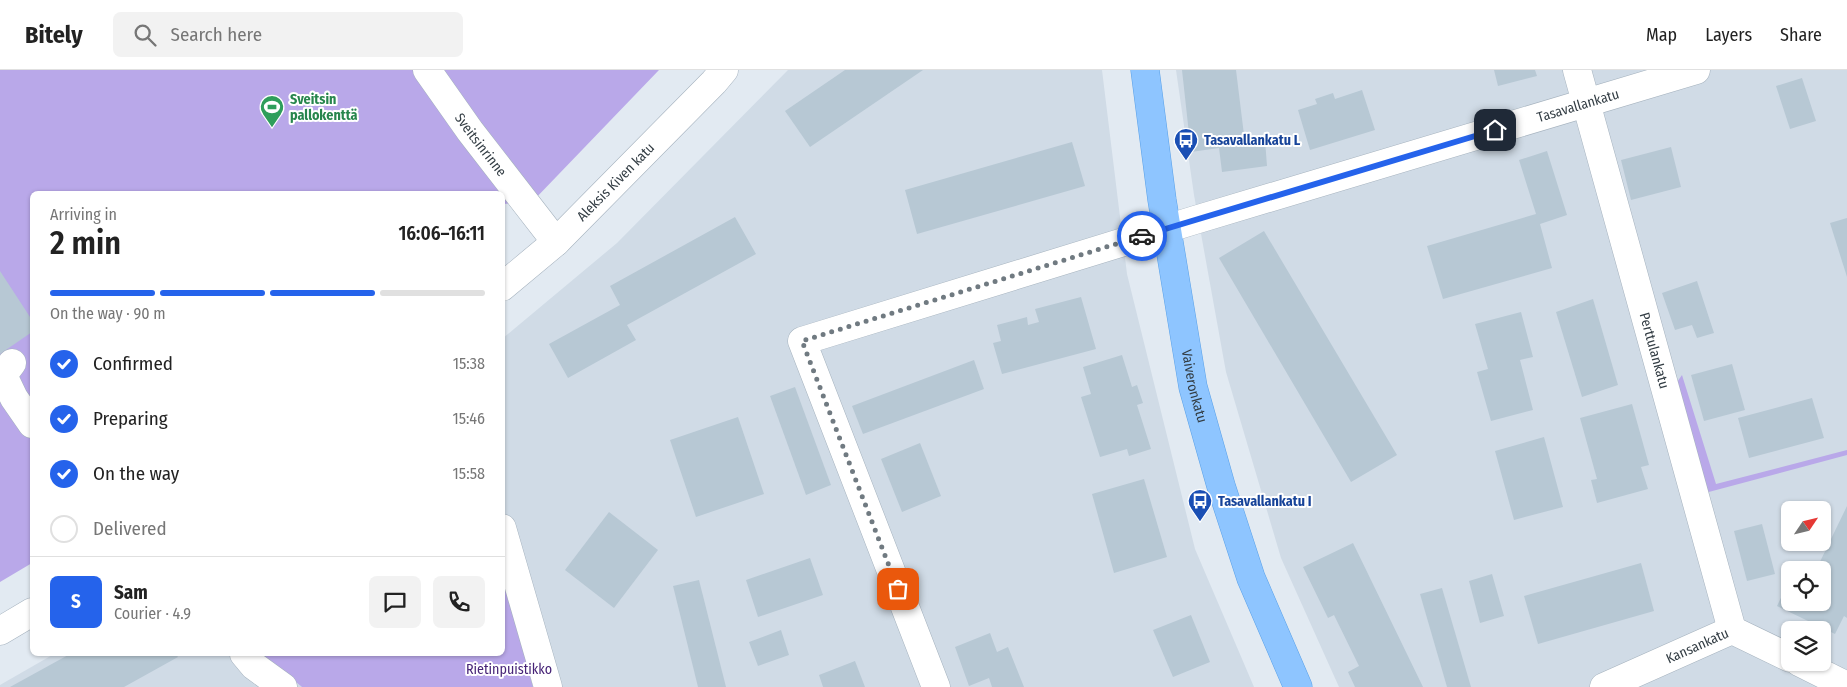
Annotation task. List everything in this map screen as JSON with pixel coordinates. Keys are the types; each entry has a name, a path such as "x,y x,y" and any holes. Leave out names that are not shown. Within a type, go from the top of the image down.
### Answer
{"main road":[{"name":"Vaiveronkatu","path":"1145,70 1167,228 1193,387 1218,477 1251,578 1298,687"}],"street":[{"name":"Sveitsinrinne","path":"426,70 470,132 556,242"},
{"name":"Aleksis Kiven katu","path":"505,284 556,242 724,70"},
{"name":"Perttulankatu","path":"1577,70 1732,630"},
{"name":"Tasavallankatu","path":"936,687 802,341 1167,228 1696,70"},
{"path":"12,363 3,375 14,398 30,421"},
{"path":"505,538 548,687"},
{"path":"0,631 30,613"},
{"name":"Kansankatu","path":"1604,687 1732,630 1781,654"},
{"path":"246,656 254,666 283,687"},
{"path":"1817,671 1847,686"}],"shaded area":[{"path":"788,70 1102,70 1127,274 1195,549 1254,687 533,687 505,571 505,336 617,243"},
{"path":"1176,70 1847,70 1847,687 1339,687 1281,558 1226,372 1194,195"},
{"path":"51,656 263,656 302,687 0,687 0,685"}],"green space":[{"path":"0,70 659,70 532,202 505,204 505,191 30,191 30,564 0,582"},
{"path":"1682,375 1716,484 1847,450 1847,455 1705,493 1675,385"},
{"name":"Rietinpuistikko","path":"505,571 533,687 302,687 263,656 505,656"}],"building":[{"path":"845,70 923,70 810,147 785,111"},
{"path":"1182,70 1236,70 1245,143 1265,140 1267,166 1222,172 1219,148 1191,152"},
{"path":"1494,70 1535,70 1537,76 1498,86"},
{"path":"1802,78 1816,121 1790,129 1776,86"},
{"path":"1362,90 1375,130 1310,150 1298,110 1317,104 1315,99 1333,93 1335,99"},
{"path":"1072,142 1085,186 917,234 905,190"},
{"path":"1671,147 1681,187 1631,200 1621,160"},
{"path":"1547,151 1567,215 1540,224 1552,268 1443,299 1427,246 1536,214 1519,160"},
{"path":"735,217 756,254 627,325 636,340 568,378 549,344 620,305 610,286"},
{"path":"1847,218 1847,277 1830,223"},
{"path":"1264,231 1397,455 1351,482 1219,258"},
{"path":"0,271 30,317 30,333 0,354"},
{"path":"1697,281 1714,333 1697,338 1692,325 1675,330 1662,293"},
{"path":"1081,297 1096,349 1002,374 993,343 1001,341 997,325 1027,317 1028,325 1039,322 1035,309"},
{"path":"1593,299 1618,385 1582,397 1556,312"},
{"path":"1521,312 1533,357 1520,360 1533,410 1491,421 1477,372 1488,369 1475,324"},
{"path":"1122,355 1132,387 1137,385 1143,403 1137,405 1151,449 1129,456 1127,449 1100,457 1081,397 1091,394 1083,367"},
{"path":"974,360 984,389 863,434 852,406"},
{"path":"1732,364 1745,410 1704,421 1691,375"},
{"path":"795,387 831,485 806,495 770,396"},
{"path":"1812,398 1824,438 1749,458 1738,418"},
{"path":"1632,404 1649,465 1641,467 1648,489 1597,503 1591,480 1597,479 1580,418"},
{"path":"738,417 764,494 696,517 670,440"},
{"path":"1544,437 1563,507 1514,520 1495,451"},
{"path":"920,443 941,496 902,512 881,459"},
{"path":"1144,479 1167,557 1114,573 1092,494"},
{"path":"1847,506 1847,618 1844,616 1835,634 1831,632 1831,621 1808,621 1787,611 1831,611 1831,561 1820,561 1825,551 1831,551 1831,539"},
{"path":"609,512 658,550 614,608 565,570"},
{"path":"1762,524 1775,574 1747,581 1734,531"},
{"path":"1353,543 1423,687 1355,687 1348,672 1359,666 1334,615 1328,618 1303,567"},
{"path":"810,558 823,595 758,617 746,580"},
{"path":"1641,563 1654,611 1538,644 1524,596"},
{"path":"1492,574 1504,616 1480,623 1469,581"},
{"path":"699,580 726,687 698,687 673,586"},
{"path":"1442,588 1471,687 1447,687 1420,594"},
{"path":"1781,598 1781,608 1777,606"},
{"path":"1191,615 1210,662 1173,677 1153,630"},
{"path":"781,630 789,655 758,666 749,642"},
{"path":"990,633 997,652 1008,647 1024,687 992,687 989,678 969,686 955,647"},
{"path":"66,656 178,657 124,687 10,687"},
{"path":"855,661 865,687 823,687 819,675"}],"way so far":[{"path":"898,589 802,341 1142,236"}],"place":[{"name":"Sveitsin pallokenttä","path":"272,128"},
{"name":"Tasavallankatu L","path":"1186,161"},
{"name":"Tasavallankatu I","path":"1200,522"}],"route":[{"path":"1142,236 1495,130"}]}
